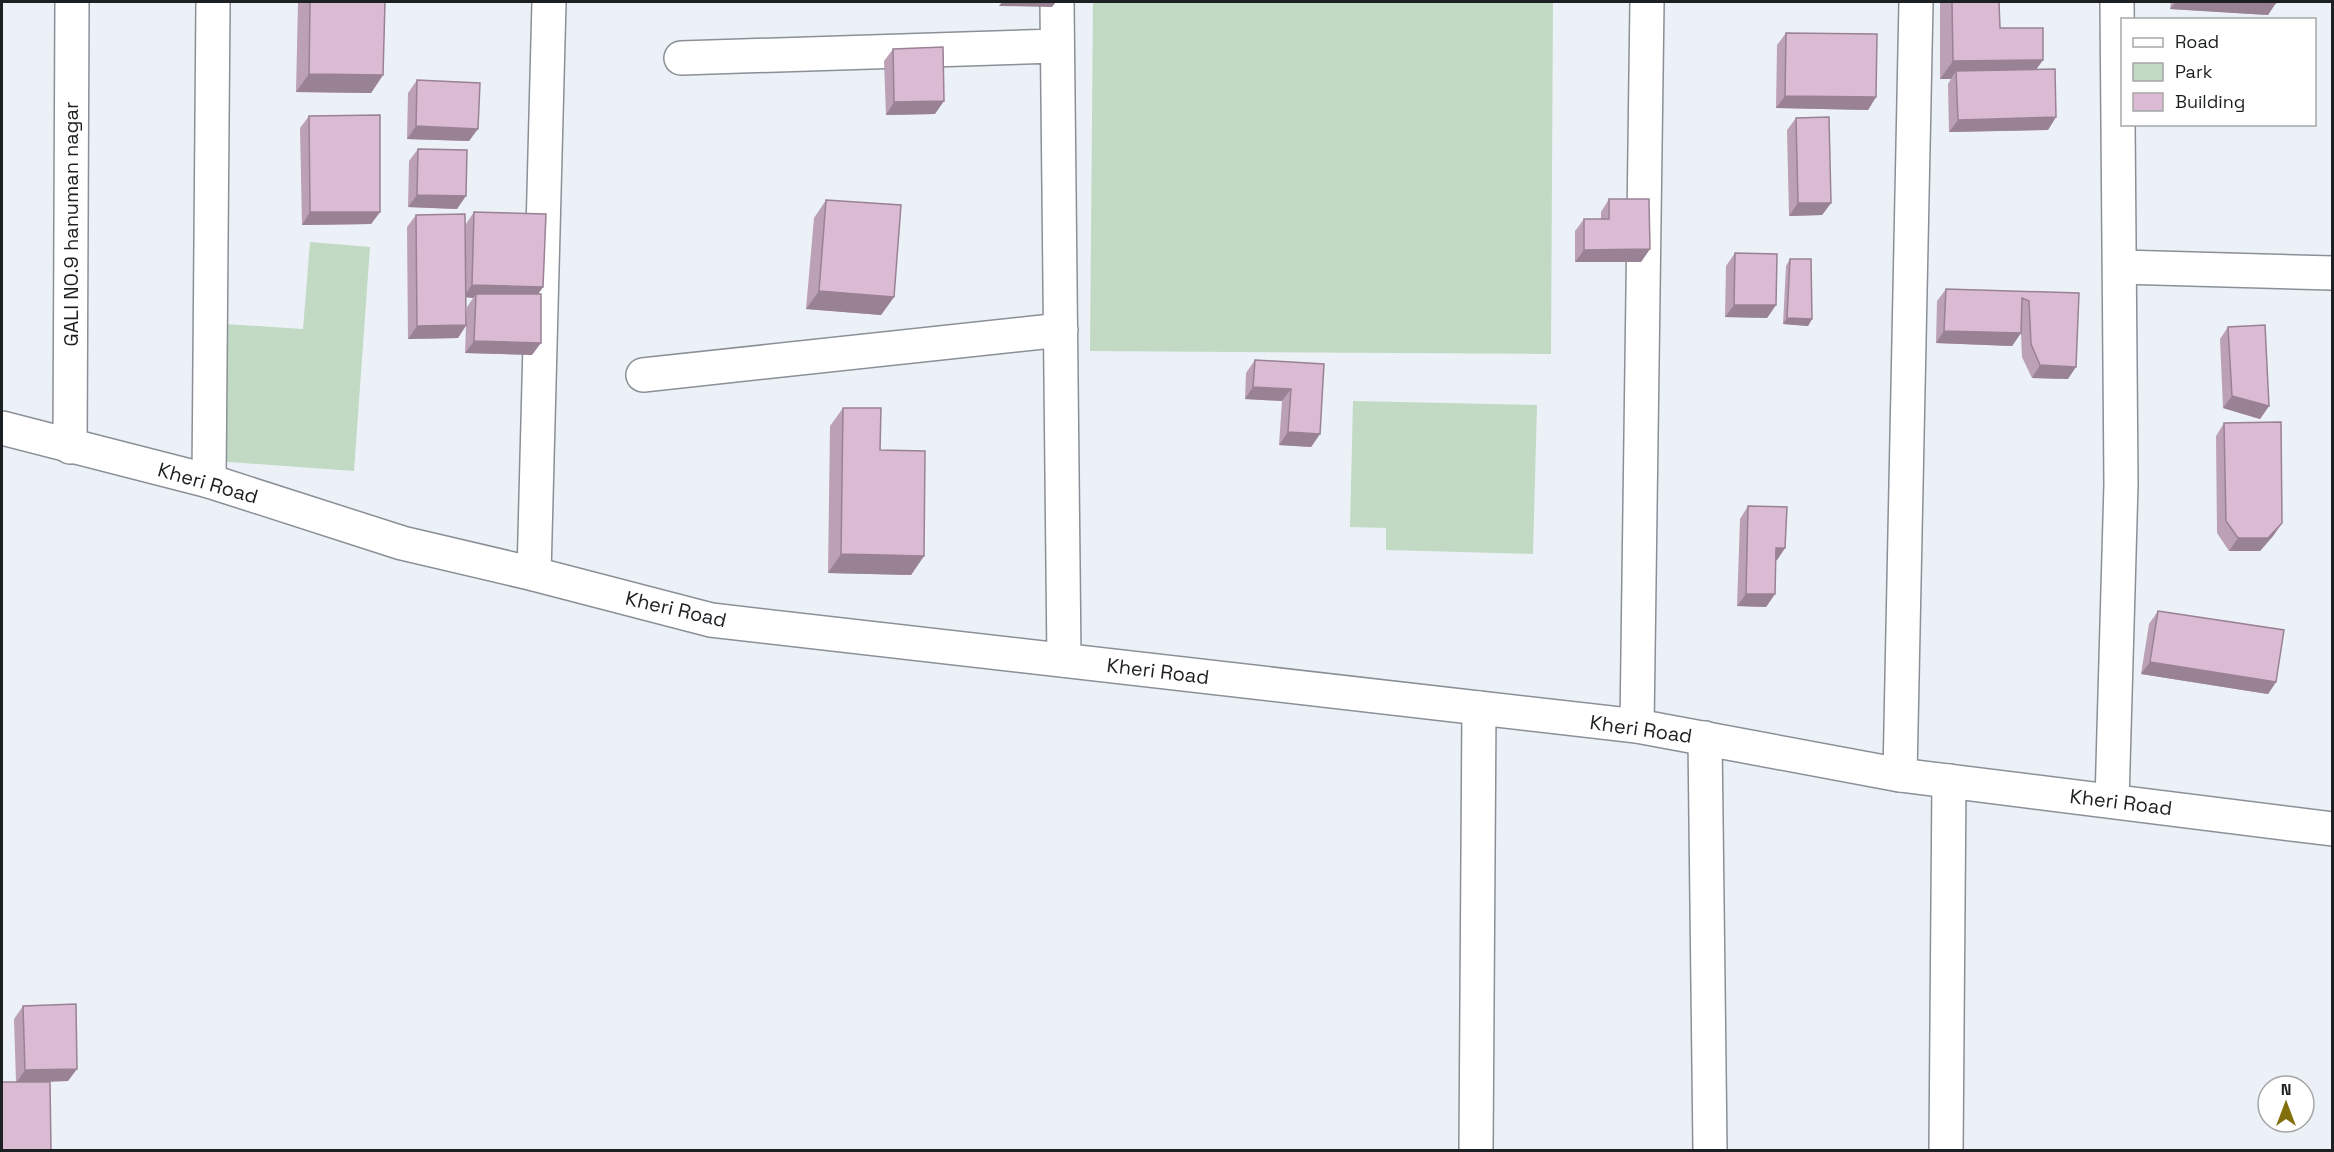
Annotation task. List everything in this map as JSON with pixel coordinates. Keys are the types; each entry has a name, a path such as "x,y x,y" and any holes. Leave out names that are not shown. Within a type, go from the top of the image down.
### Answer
{"street":[{"name":"GALI NO.9 hanuman nagar","path":"70,447 72,2"},
{"path":"209,482 213,2"},
{"path":"534,574 549,2"},
{"path":"1057,2 1064,660"},
{"path":"1637,726 1647,2"},
{"path":"1900,775 1916,2"},
{"path":"2112,801 2121,484 2121,267 2117,2"},
{"path":"681,58 1056,46"},
{"path":"2121,267 2332,273"},
{"path":"643,375 1061,330"},
{"name":"Kheri Road","path":"2,428 209,482 402,543 534,574 711,620 1637,726 1900,775 2332,829"},
{"path":"1476,1150 1479,708"},
{"path":"1705,738 1710,1150"},
{"path":"1946,1150 1949,781"}],"green space":[{"path":"1093,2 1553,2 1551,354 1090,351"},
{"path":"310,242 370,247 354,471 215,461 225,324 303,329"},
{"path":"1353,401 1537,405 1533,554 1386,550 1386,528 1350,527"}],"building":[{"path":"310,2 385,2 383,75 309,74"},
{"path":"1952,2 1999,2 2000,28 2043,28 2043,60 1953,61"},
{"path":"1786,33 1877,34 1876,97 1785,96"},
{"path":"943,47 944,101 894,102 893,49"},
{"path":"2055,69 2056,117 1958,120 1956,71"},
{"path":"417,80 480,83 478,129 416,126"},
{"path":"380,115 380,212 310,212 309,116"},
{"path":"1829,117 1831,203 1798,203 1796,118"},
{"path":"418,149 467,150 466,196 417,195"},
{"path":"1609,199 1649,199 1650,249 1584,250 1584,219 1609,219"},
{"path":"826,200 901,205 894,297 819,291"},
{"path":"474,212 546,214 543,287 472,285"},
{"path":"465,214 466,325 417,326 416,215"},
{"path":"1735,253 1777,254 1776,305 1734,305"},
{"path":"1790,259 1811,259 1812,319 1787,318"},
{"path":"1946,289 2079,293 2076,367 2040,365 2031,344 2029,301 2022,298 2021,333 1944,331"},
{"path":"476,294 541,294 541,343 474,341"},
{"path":"2265,325 2269,406 2232,396 2228,327"},
{"path":"1255,360 1324,364 1320,434 1288,432 1291,389 1253,387"},
{"path":"843,408 881,408 880,450 925,451 924,556 841,554"},
{"path":"2281,422 2282,523 2268,538 2238,538 2226,521 2224,423"},
{"path":"1748,506 1787,507 1785,548 1776,548 1775,594 1746,594"},
{"path":"2158,611 2284,630 2276,682 2150,662"},
{"path":"76,1004 77,1069 25,1070 23,1006"},
{"path":"2,1082 50,1082 51,1150 2,1150"}]}
